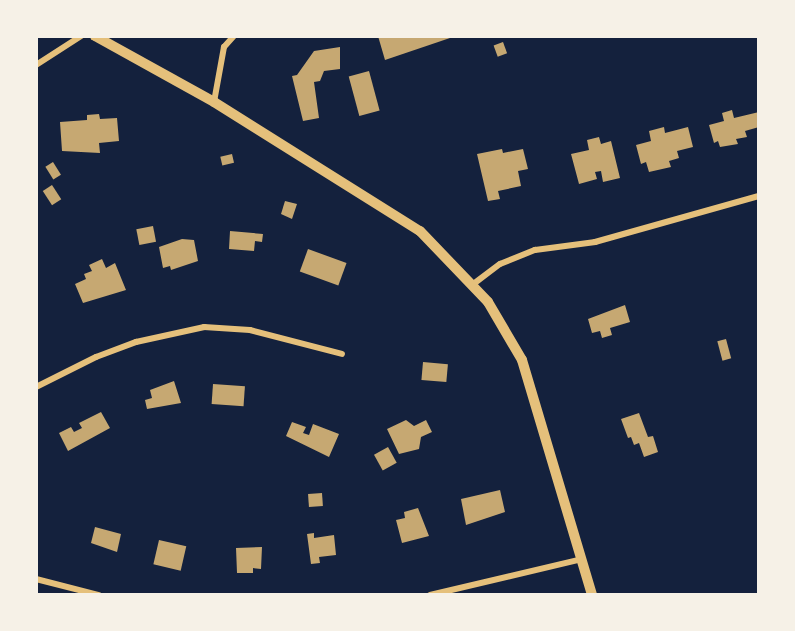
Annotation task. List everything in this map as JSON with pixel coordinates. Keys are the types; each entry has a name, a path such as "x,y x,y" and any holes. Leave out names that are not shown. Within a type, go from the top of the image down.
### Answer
{"street":[{"path":"36,65 81,36"},
{"path":"95,36 214,102 420,231 488,302 522,360 592,595"},
{"path":"214,102 224,47 234,36"},
{"path":"472,285 500,264 535,250 596,242 759,196"},
{"path":"36,387 96,357 136,342 204,327 249,330 342,354"},
{"path":"430,595 582,559"},
{"path":"36,579 99,595"}],"building":[{"path":"378,36 450,36 450,38 385,60"},
{"path":"503,42 507,53 498,57 494,45"},
{"path":"340,47 340,69 324,71 320,81 314,82 319,118 303,121 292,76 297,75 314,51"},
{"path":"369,71 380,111 359,116 349,76"},
{"path":"732,110 734,118 759,112 759,127 745,131 747,137 736,139 738,144 720,147 718,141 714,143 709,125 724,121 722,113"},
{"path":"99,114 100,119 117,118 119,141 99,143 100,153 62,151 60,122 87,120 87,115"},
{"path":"664,127 665,133 688,127 693,147 677,151 679,158 669,161 671,167 649,172 646,162 641,164 636,145 651,141 649,131"},
{"path":"599,137 601,144 611,141 620,178 603,182 601,171 595,172 597,179 579,184 571,154 589,150 587,140"},
{"path":"502,149 503,153 523,149 528,169 518,171 521,186 498,191 500,199 488,201 477,154"},
{"path":"232,154 234,163 222,165 220,157"},
{"path":"53,162 61,175 53,179 45,167"},
{"path":"52,185 61,199 52,205 43,191"},
{"path":"285,201 297,204 292,219 281,214"},
{"path":"153,226 156,242 139,245 136,229"},
{"path":"230,231 263,234 262,242 255,241 254,251 229,249"},
{"path":"182,239 194,240 198,261 171,270 170,266 163,268 159,247"},
{"path":"308,249 347,263 338,286 300,272"},
{"path":"102,259 106,268 115,263 126,290 83,303 75,284 86,279 84,274 92,271 89,265"},
{"path":"625,305 630,322 610,328 612,335 602,338 600,331 592,333 588,319"},
{"path":"726,339 731,358 722,361 717,341"},
{"path":"423,362 448,364 446,382 421,380"},
{"path":"174,381 181,403 147,409 145,400 152,398 150,390"},
{"path":"213,384 245,386 244,406 212,404"},
{"path":"101,412 110,428 68,451 59,433 71,427 74,432 82,428 79,423"},
{"path":"639,413 648,437 653,436 658,452 644,457 639,443 634,445 631,437 628,438 621,419"},
{"path":"406,420 414,426 426,420 432,432 421,437 419,449 399,454 387,429"},
{"path":"292,422 306,427 303,433 309,435 313,424 339,434 329,457 286,436"},
{"path":"388,447 397,463 383,471 374,455"},
{"path":"500,490 505,512 466,525 461,499"},
{"path":"322,493 323,506 309,507 308,494"},
{"path":"418,508 429,536 402,543 396,520 405,518 404,512"},
{"path":"95,527 121,534 117,552 91,543"},
{"path":"314,533 314,538 334,535 336,555 319,557 320,563 311,564 307,534"},
{"path":"159,540 186,546 181,571 153,564"},
{"path":"262,547 261,569 253,568 253,573 237,573 236,548"}]}
